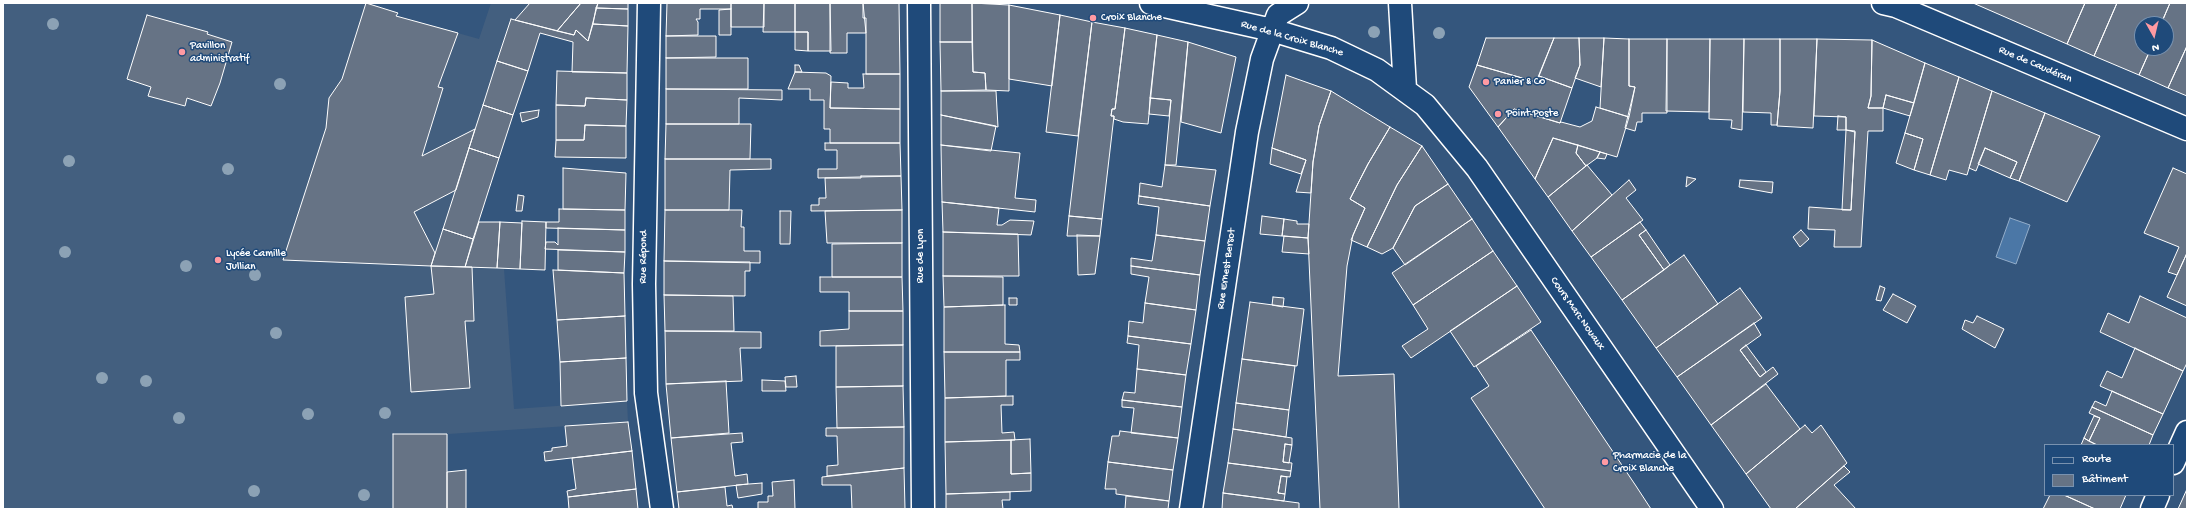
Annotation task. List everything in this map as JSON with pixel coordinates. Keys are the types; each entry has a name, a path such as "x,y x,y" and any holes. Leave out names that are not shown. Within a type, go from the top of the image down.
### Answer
{"street":[{"name":"Rue Répond","path":"649,3 644,284 646,392 662,509"},
{"name":"Rue de Lyon","path":"919,3 923,509"},
{"name":"Rue de la Croix Blanche","path":"1151,3 1272,30 1349,55 1377,70 1405,89 1425,105 1438,120"},
{"name":"Rue Ernest Bersot","path":"1191,509 1247,132 1262,59 1278,15 1297,3"},
{"path":"1400,3 1405,89"},
{"name":"Rue de Caudéran","path":"1883,3 1896,6 2187,129"},
{"name":"Cours Marc Nouaux","path":"1438,120 1477,168 1712,509"},
{"path":"2174,461 2187,432"},
{"path":"2152,509 2158,496"}],"shaded area":[{"name":"Lycée Camille Jullian","path":"3,3 367,3 398,13 397,16 479,39 491,3 581,3 557,31 511,19 435,253 452,267 504,269 514,409 627,401 628,422 448,434 447,509 3,509"},
{"path":"2010,218 2030,225 2016,264 1996,257"}],"building":[{"path":"366,3 398,13 396,16 458,33 438,87 443,88 422,156 475,129 456,190 414,212 435,253 431,266 283,260 326,128 329,98 342,79"},
{"path":"530,3 581,3 557,31 515,20"},
{"path":"581,3 598,3 588,41 576,30 574,35 557,31"},
{"path":"598,3 628,3 628,9 596,8"},
{"path":"667,3 731,3 731,9 700,9 700,19 696,19 698,22 698,35 666,36"},
{"path":"731,3 764,3 764,27 731,27"},
{"path":"764,3 795,3 795,32 763,32"},
{"path":"795,3 830,3 831,51 808,51 808,32 795,32"},
{"path":"830,3 863,3 866,33 847,33 847,53 830,53"},
{"path":"863,3 899,3 900,74 866,74 866,18 863,18"},
{"path":"940,3 972,3 972,42 940,42"},
{"path":"972,3 1009,5 1009,91 986,90 985,73 973,72"},
{"path":"1973,3 2085,3 2067,44"},
{"path":"2085,3 2117,3 2094,56 2067,44"},
{"path":"2117,3 2170,3 2164,16 2134,16 2134,56 2147,56 2139,75 2094,56"},
{"path":"2170,3 2187,3 2187,46 2168,88 2139,75 2147,56 2174,56 2174,16 2164,16"},
{"path":"1009,5 1060,15 1052,86 1009,79"},
{"path":"596,8 628,9 628,26 593,24"},
{"path":"731,9 731,35 719,35 719,10"},
{"name":"Pavillon administratif","path":"147,15 208,32 207,34 232,42 220,83 211,106 187,98 185,106 148,96 151,87 127,79"},
{"path":"1060,15 1092,22 1078,136 1046,132"},
{"path":"511,19 574,35 576,30 588,41 593,24 628,26 627,73 572,72 573,42 540,33 528,71 497,61"},
{"path":"1092,22 1125,28 1115,109 1112,109 1111,116 1114,116 1102,219 1069,216"},
{"path":"1125,28 1157,35 1148,124 1123,122 1114,119 1114,116 1111,116 1112,109 1115,109"},
{"path":"795,32 808,32 808,51 795,50"},
{"path":"1157,35 1188,42 1176,165 1165,165 1171,100 1150,98"},
{"path":"666,36 716,36 716,57 666,58"},
{"path":"1486,38 1554,38 1536,82 1477,65"},
{"path":"1554,38 1579,38 1580,65 1572,88 1539,76"},
{"path":"1579,38 1604,38 1601,87 1575,78 1580,65"},
{"path":"1604,38 1629,39 1629,86 1635,87 1629,117 1600,108"},
{"path":"1629,39 1667,39 1667,113 1642,113 1642,122 1637,122 1635,131 1625,128 1635,87 1629,86"},
{"path":"1667,39 1710,39 1709,112 1666,111"},
{"path":"1710,39 1744,39 1742,130 1731,128 1732,120 1709,119"},
{"path":"1744,39 1780,39 1780,91 1777,125 1771,125 1771,113 1743,112"},
{"path":"1780,39 1817,39 1813,128 1777,126 1780,91"},
{"path":"1817,39 1872,40 1871,96 1868,108 1883,108 1883,131 1868,131 1861,247 1834,247 1835,230 1808,229 1809,207 1851,210 1855,131 1846,130 1846,117 1814,116"},
{"path":"1872,40 1925,63 1914,103 1886,95 1883,108 1868,108 1871,96"},
{"path":"940,42 972,42 973,72 985,73 986,90 941,91"},
{"path":"1188,42 1236,57 1221,133 1181,122"},
{"path":"2187,46 2187,96 2168,88"},
{"path":"666,58 748,58 748,89 666,89"},
{"path":"497,61 528,71 513,115 483,105"},
{"path":"1925,63 1959,77 1930,175 1914,170 1923,139 1905,133"},
{"path":"795,65 799,65 802,72 795,72"},
{"path":"1477,65 1536,82 1539,76 1572,88 1560,123 1514,109 1498,127 1469,87"},
{"path":"557,71 627,73 627,100 586,98 585,106 556,105"},
{"path":"795,72 826,73 831,76 830,108 900,109 900,143 830,143 830,129 824,129 824,100 810,100 810,89 788,89"},
{"path":"863,74 900,74 900,109 830,108 831,82 848,83 848,88 864,88"},
{"path":"1286,75 1331,91 1319,126 1313,162 1311,193 1296,192 1306,160 1272,148"},
{"path":"1959,77 1992,91 1967,175 1949,170 1946,180 1930,175"},
{"path":"666,89 782,90 782,100 739,98 739,124 666,124"},
{"path":"941,91 996,91 998,127 941,115"},
{"path":"1331,91 1390,127 1368,164 1350,199 1365,208 1353,235 1347,266 1338,376 1394,374 1399,509 1320,509 1308,238 1313,162 1319,126"},
{"path":"1992,91 2045,113 2019,181 2010,178 2017,162 1985,148 1976,171 1969,168"},
{"path":"1886,95 1914,103 1910,116 1883,108"},
{"path":"586,98 627,100 626,126 585,125 584,140 556,140 556,105 585,106"},
{"path":"1150,98 1171,100 1169,116 1149,114"},
{"path":"483,105 513,115 499,158 469,148"},
{"path":"1596,107 1629,117 1617,157 1553,138 1535,179 1498,127 1514,109 1560,123 1580,127 1592,121"},
{"path":"539,110 538,117 522,122 520,113"},
{"path":"2045,113 2100,136 2067,202 2019,181"},
{"path":"941,115 996,126 991,151 941,145"},
{"path":"1838,116 1846,117 1846,130 1837,130"},
{"path":"666,124 751,124 750,159 665,159"},
{"path":"585,125 626,126 626,158 555,157 556,140 584,140"},
{"path":"1390,127 1422,146 1397,185 1367,247 1351,240 1365,208 1350,199 1368,164"},
{"path":"1846,130 1855,132 1851,210 1842,210"},
{"path":"1905,133 1923,139 1914,170 1896,163"},
{"path":"1553,138 1578,145 1576,153 1586,166 1548,197 1535,179"},
{"path":"825,143 900,143 901,176 818,178 818,169 837,169 837,150 825,150"},
{"path":"941,145 1020,153 1015,198 1036,200 1035,212 942,202"},
{"path":"1578,145 1600,152 1597,158 1586,166 1576,153"},
{"path":"1422,146 1448,184 1415,206 1393,248 1382,254 1367,247 1397,185"},
{"path":"469,148 499,158 473,239 443,229"},
{"path":"1272,148 1306,160 1301,174 1270,164"},
{"path":"1985,148 2017,162 2010,178 1978,164"},
{"path":"1600,152 1607,154 1605,159 1597,158"},
{"path":"665,159 771,159 771,169 730,170 729,210 665,210"},
{"path":"1165,165 1216,170 1210,206 1139,196 1140,183 1162,187"},
{"path":"1587,165 1612,195 1572,231 1548,197"},
{"path":"563,168 626,173 625,210 563,209"},
{"path":"2173,168 2187,174 2187,253 2177,275 2168,272 2179,247 2144,233"},
{"path":"861,176 901,176 902,210 811,211 811,205 819,205 819,198 826,198 825,178 861,178"},
{"path":"1687,177 1696,179 1686,187"},
{"path":"1629,180 1636,190 1626,198 1643,220 1591,257 1572,231"},
{"path":"1740,180 1773,182 1772,193 1739,187"},
{"path":"1448,184 1472,219 1405,265 1393,248 1415,206"},
{"path":"518,195 524,196 522,211 516,211"},
{"path":"1139,196 1210,206 1205,241 1156,235 1159,207 1138,204"},
{"path":"942,202 999,208 997,225 1002,225 1010,220 1034,221 1031,235 943,232"},
{"path":"559,209 625,210 625,230 546,228 546,222 559,222"},
{"path":"665,210 742,210 741,227 744,227 744,251 760,251 760,263 664,261"},
{"path":"902,210 902,243 827,243 825,211"},
{"path":"780,211 791,211 790,244 780,244"},
{"path":"1069,216 1102,219 1100,236 1067,236"},
{"path":"1262,216 1284,219 1282,236 1260,234"},
{"path":"1284,219 1297,221 1297,224 1309,224 1308,238 1282,236"},
{"path":"1472,219 1493,251 1413,305 1392,273"},
{"path":"522,221 546,222 545,270 520,269"},
{"path":"479,222 500,222 497,268 465,267"},
{"path":"500,222 522,223 520,269 497,268"},
{"path":"1640,222 1646,230 1639,235 1664,270 1622,300 1591,257"},
{"path":"558,228 625,230 625,252 545,249 546,242 555,242 558,245"},
{"path":"443,229 473,239 465,267 431,266"},
{"path":"1646,230 1670,265 1664,270 1639,235"},
{"path":"1801,230 1809,239 1800,247 1793,237"},
{"path":"943,232 1018,234 1019,276 943,276"},
{"path":"1077,235 1100,236 1095,274 1078,275"},
{"path":"1156,235 1205,241 1200,275 1131,266 1131,258 1152,261"},
{"path":"1284,236 1308,238 1309,254 1282,252"},
{"path":"902,243 902,277 832,277 832,244"},
{"path":"558,250 625,252 624,273 558,270"},
{"path":"1493,251 1517,286 1411,358 1402,346 1428,329 1413,305"},
{"path":"2187,253 2187,306 2167,297"},
{"path":"1684,255 1718,304 1656,348 1622,300"},
{"path":"664,261 750,262 750,271 745,271 745,296 664,295"},
{"path":"431,266 472,267 474,321 465,321 470,388 411,392 405,297 434,294"},
{"path":"1131,266 1200,275 1196,310 1145,303 1149,277 1131,274"},
{"path":"553,270 624,273 625,316 557,320"},
{"path":"943,276 1003,277 1003,305 944,307"},
{"path":"820,277 902,277 903,311 849,311 849,292 820,292"},
{"path":"1517,286 1541,322 1474,367 1450,331"},
{"path":"1880,286 1885,288 1881,301 1876,300"},
{"path":"1740,288 1762,318 1677,377 1656,348"},
{"path":"1893,294 1916,306 1907,323 1883,310"},
{"path":"664,295 733,296 734,331 665,331"},
{"path":"2140,296 2187,318 2187,363 2183,371 2100,332 2108,313 2129,323"},
{"path":"1273,297 1284,298 1283,307 1272,305"},
{"path":"1009,298 1017,298 1017,305 1009,305"},
{"path":"1250,302 1304,309 1297,366 1242,359"},
{"path":"1145,303 1196,310 1191,344 1128,336 1129,321 1143,323"},
{"path":"1005,305 1005,344 1019,345 1020,352 944,352 944,307"},
{"path":"849,311 903,311 903,345 820,346 820,331 849,329"},
{"path":"625,316 626,358 560,362 557,320"},
{"path":"1977,316 2004,329 1995,348 1962,329 1965,320 1973,323"},
{"path":"1754,323 1761,335 1740,350 1760,377 1773,367 1778,374 1711,425 1677,377"},
{"path":"1531,330 1651,509 1545,509 1471,398 1489,386 1476,366"},
{"path":"665,331 761,332 761,348 740,348 742,381 666,384"},
{"path":"1128,336 1191,344 1186,375 1137,369 1139,345 1127,343"},
{"path":"903,345 903,386 836,387 836,346"},
{"path":"1746,345 1766,372 1760,377 1740,350"},
{"path":"2135,348 2183,371 2163,414 2100,386 2107,371 2122,378"},
{"path":"944,352 1020,352 1020,360 1006,360 1006,396 945,398"},
{"path":"626,358 627,401 561,406 560,362"},
{"path":"1242,359 1295,366 1289,410 1236,403"},
{"path":"1137,369 1186,375 1182,407 1122,400 1124,392 1135,393"},
{"path":"796,376 797,387 786,387 785,377"},
{"path":"762,380 785,381 786,391 762,391"},
{"path":"726,381 729,433 671,438 666,384"},
{"path":"1766,384 1800,429 1746,474 1711,425"},
{"path":"903,386 904,427 837,428 836,387"},
{"path":"2112,391 2163,414 2153,435 2092,407 2095,401 2106,406"},
{"path":"1013,396 1013,405 1001,405 1002,433 1014,432 1015,440 945,442 945,398"},
{"path":"1122,400 1182,407 1178,438 1131,433 1134,408 1122,407"},
{"path":"1236,403 1289,410 1286,437 1233,429"},
{"path":"2092,407 2153,435 2149,444 2095,444 2089,441 2100,418 2089,413"},
{"path":"2094,416 2100,418 2089,441 2084,438"},
{"path":"628,422 632,451 545,461 544,452 552,451 552,448 567,446 565,426"},
{"path":"1805,425 1812,433 1821,425 1847,463 1795,509 1771,509 1746,474"},
{"path":"904,427 904,468 827,476 827,466 838,465 837,436 826,436 826,428"},
{"path":"1233,429 1292,438 1292,445 1285,444 1283,462 1292,463 1291,471 1228,463"},
{"path":"1120,431 1178,438 1173,470 1108,462 1112,436 1119,436"},
{"path":"742,433 743,442 731,443 735,476 747,474 748,484 677,492 671,438"},
{"path":"393,434 447,434 447,509 393,509"},
{"path":"2084,438 2095,444 2081,444"},
{"path":"1030,439 1031,473 1011,474 1011,440"},
{"path":"1011,440 1011,474 1031,473 1031,491 946,494 945,442"},
{"path":"1285,444 1292,445 1289,463 1283,462"},
{"path":"632,451 636,489 568,497 567,491 576,489 572,458"},
{"path":"1108,462 1173,470 1169,501 1116,494 1116,489 1105,489"},
{"path":"1228,463 1291,471 1290,477 1281,476 1278,493 1285,494 1284,501 1223,493"},
{"path":"1844,466 1850,472 1834,485 1856,509 1795,509"},
{"path":"904,468 905,509 852,509 851,485 822,485 822,477"},
{"path":"466,470 466,509 447,509 447,472"},
{"path":"1281,476 1287,477 1285,494 1278,493"},
{"path":"794,480 795,509 758,509 758,502 768,502 768,496 773,496 772,482"},
{"path":"762,483 762,494 738,498 736,485"},
{"path":"725,487 727,506 732,505 733,509 679,509 677,492"},
{"path":"636,489 638,509 569,509 568,497"},
{"path":"2187,489 2187,509 2178,509"},
{"path":"1010,492 1010,500 1002,500 1003,509 946,509 946,494"},
{"path":"1223,493 1299,503 1299,509 1222,509"},
{"path":"1126,496 1169,501 1168,509 1125,509"},
{"path":"2050,496 2066,496 2095,509 2043,509"},
{"path":"2066,496 2126,496 2120,509 2095,509"}],"place":[{"name":"Croix Blanche","path":"1093,18"},
{"name":"Pavillon administratif","path":"182,52"},
{"name":"Panier & Co","path":"1486,82"},
{"name":"Point Poste","path":"1498,114"},
{"name":"Lycée Camille Jullian","path":"218,260"},
{"name":"Pharmacie de la Croix Blanche","path":"1605,462"}]}
